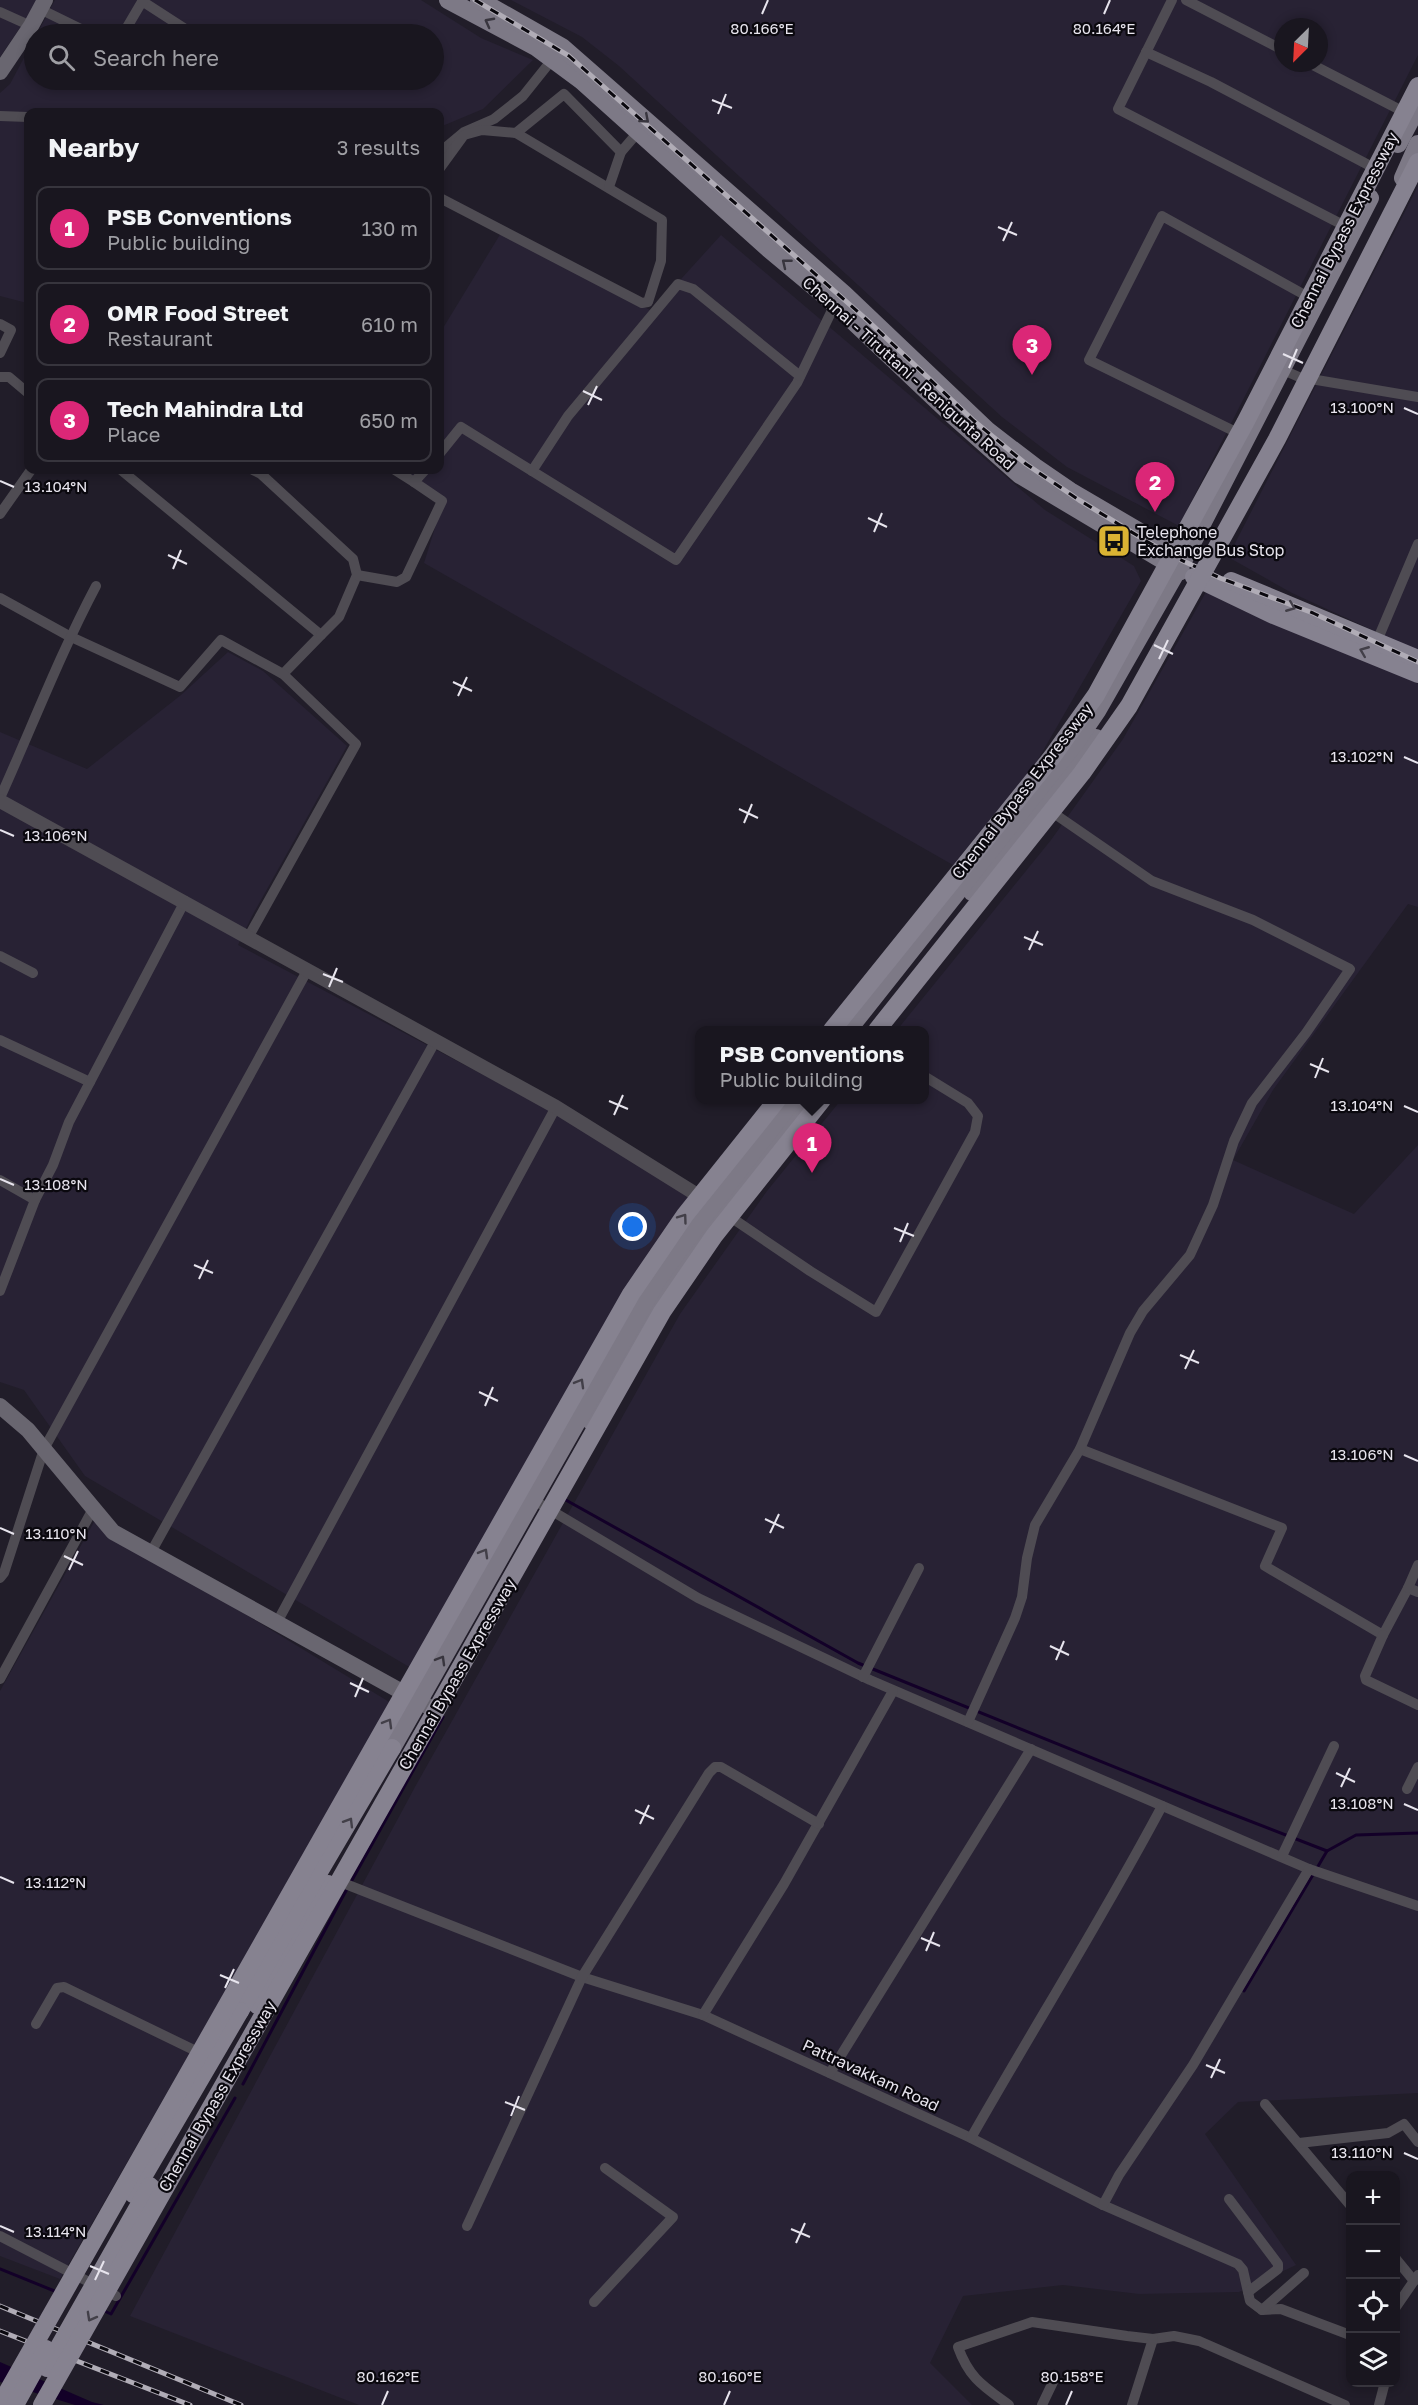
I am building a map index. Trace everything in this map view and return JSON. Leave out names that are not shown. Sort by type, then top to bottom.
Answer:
[{"type":"highway","name":"Chennai Bypass Expressway","points":[[835,1026],[1052,757],[1096,695],[1245,423],[1418,86]]},
{"type":"highway","name":"Chennai Bypass Expressway","points":[[880,1026],[1082,773],[1129,706],[1277,439],[1417,152]]},
{"type":"highway","name":"Chennai - Tiruttani - Renigunta Road","points":[[1189,567],[1418,659]]},
{"type":"highway","name":"Chennai - Tiruttani - Renigunta Road","points":[[1189,567],[1270,614],[1418,674]]},
{"type":"highway","points":[[0,2405],[631,1294],[685,1215],[774,1104]]},
{"type":"highway","name":"Chennai Bypass Expressway","points":[[42,2405],[662,1312],[714,1236],[819,1104]]},
{"type":"highway","points":[[15,2405],[98,2254],[313,1881],[398,1753]]},
{"type":"highway","points":[[26,2405],[107,2259],[398,1753]]},
{"type":"main road","name":"Chennai - Tiruttani - Renigunta Road","points":[[478,0],[557,53],[841,291],[948,411],[1020,474],[1189,567]]},
{"type":"main road","name":"Chennai - Tiruttani - Renigunta Road","points":[[455,2],[536,47],[557,53],[769,249],[903,359]]},
{"type":"main road","points":[[32,24],[43,4]]},
{"type":"main road","points":[[0,72],[24,36]]},
{"type":"main road","points":[[865,1026],[1044,806],[1126,695],[1189,567],[1248,438],[1291,374],[1317,302],[1383,172],[1416,114]]},
{"type":"main road","points":[[851,1026],[1076,742],[1097,711],[1189,567],[1291,374],[1417,152]]},
{"type":"main road","points":[[716,1208],[790,1104]]},
{"type":"main road","points":[[398,1753],[427,1700],[547,1508],[658,1279],[804,1104]]},
{"type":"main road","points":[[0,1406],[28,1430],[113,1532],[427,1700]]},
{"type":"main road","points":[[98,1515],[116,1522],[427,1700]]},
{"type":"main road","points":[[368,1751],[398,1753],[407,1773],[348,1885],[128,2263],[89,2242],[368,1751]]},
{"type":"street","points":[[1172,0],[1118,109],[1354,230]]},
{"type":"street","points":[[1186,0],[1274,45]]},
{"type":"street","points":[[129,24],[142,1],[178,24]]},
{"type":"street","points":[[43,4],[75,24]]},
{"type":"street","points":[[0,12],[27,24]]},
{"type":"street","points":[[1146,52],[1211,82],[1383,172]]},
{"type":"street","points":[[445,142],[494,119],[516,102],[557,53]]},
{"type":"street","points":[[1328,72],[1416,114]]},
{"type":"street","points":[[516,133],[564,94],[621,152]]},
{"type":"street","points":[[0,116],[24,117]]},
{"type":"street","points":[[444,162],[464,135],[482,130],[516,133],[662,220],[661,261],[645,304],[444,200]]},
{"type":"street","points":[[609,187],[621,152],[639,131]]},
{"type":"street","points":[[1248,438],[1089,360],[1162,216],[1317,302]]},
{"type":"street","points":[[532,471],[568,416],[621,355],[672,288],[678,284],[693,289],[800,376]]},
{"type":"street","points":[[444,448],[461,427],[676,560],[800,376],[835,304]]},
{"type":"street","points":[[0,324],[11,330],[0,353]]},
{"type":"street","points":[[1291,374],[1418,397]]},
{"type":"street","points":[[0,377],[9,377],[24,390]]},
{"type":"street","points":[[0,514],[28,474]]},
{"type":"street","points":[[126,474],[321,635]]},
{"type":"street","points":[[263,474],[353,559],[357,574],[339,617],[283,674]]},
{"type":"street","points":[[357,574],[398,582],[406,577],[442,501],[401,474]]},
{"type":"street","points":[[414,482],[421,474]]},
{"type":"street","points":[[1377,641],[1418,544]]},
{"type":"street","points":[[96,586],[69,636],[49,690],[0,799],[556,1107],[876,1312],[975,1132],[978,1116],[968,1103],[929,1079]]},
{"type":"street","points":[[0,597],[69,636],[180,687],[221,640],[283,674],[356,744],[249,936]]},
{"type":"street","points":[[972,1714],[1015,1618],[1022,1597],[1027,1558],[1035,1525],[1080,1449],[1130,1333],[1143,1311],[1190,1255],[1213,1205],[1234,1141],[1247,1112],[1350,969],[1253,920],[1152,880],[1044,806]]},
{"type":"street","points":[[0,1291],[35,1200],[53,1165],[69,1122],[185,901]]},
{"type":"street","points":[[0,956],[33,973]]},
{"type":"street","points":[[0,1578],[4,1573],[44,1449],[308,969]]},
{"type":"street","points":[[0,1040],[90,1082]]},
{"type":"street","points":[[155,1545],[436,1040]]},
{"type":"street","points":[[281,1615],[556,1107]]},
{"type":"street","points":[[0,1180],[35,1200]]},
{"type":"street","points":[[1080,1449],[1282,1528],[1264,1566],[1383,1635]]},
{"type":"street","points":[[547,1508],[698,1598],[893,1691],[972,1714],[1031,1749],[1162,1806],[1309,1869],[1418,1906]]},
{"type":"street","points":[[0,1679],[98,1515]]},
{"type":"street","points":[[1418,1565],[1413,1590],[1383,1635],[1365,1676],[1366,1680],[1418,1705]]},
{"type":"street","points":[[863,1677],[919,1568]]},
{"type":"street","points":[[704,2015],[819,1824],[893,1691]]},
{"type":"street","points":[[1282,1856],[1334,1746]]},
{"type":"street","points":[[830,2073],[1031,1749]]},
{"type":"street","points":[[467,2226],[582,1977],[709,1773],[715,1767],[721,1767],[819,1824]]},
{"type":"street","points":[[1407,1789],[1418,1767]]},
{"type":"street","points":[[971,2138],[1029,2034],[1128,1871],[1162,1806]]},
{"type":"street","points":[[1103,2205],[1119,2175],[1193,2065],[1309,1869]]},
{"type":"street","name":"Pattravakkam Road","points":[[348,1885],[582,1977],[704,2015],[971,2138],[1103,2205],[1238,2264],[1243,2270],[1250,2301],[1262,2310]]},
{"type":"street","points":[[36,2024],[57,1988],[64,1987],[196,2051]]},
{"type":"street","points":[[1264,2104],[1346,2200]]},
{"type":"street","points":[[1299,2143],[1388,2133],[1404,2124],[1418,2142]]},
{"type":"street","points":[[594,2302],[673,2217],[605,2168]]},
{"type":"street","points":[[1229,2199],[1278,2264],[1278,2269],[1248,2292]]},
{"type":"street","points":[[0,2236],[116,2296]]},
{"type":"street","points":[[1400,2264],[1416,2278],[1400,2300]]},
{"type":"street","points":[[1262,2310],[1304,2272]]},
{"type":"street","points":[[1262,2310],[1281,2309],[1346,2333]]},
{"type":"street","points":[[1009,2405],[975,2380],[964,2364],[958,2347],[1032,2322],[1153,2339],[1173,2336],[1199,2341],[1345,2405]]},
{"type":"street","points":[[1132,2405],[1153,2339]]},
{"type":"street","points":[[1042,2405],[1053,2382]]},
{"type":"street","points":[[1379,2405],[1384,2387]]},
{"type":"street","points":[[0,2390],[26,2405]]},
{"type":"shaded area","points":[[0,0],[39,0],[0,57]]},
{"type":"shaded area","points":[[55,0],[421,0],[481,38],[533,60],[483,109],[444,125],[444,108],[24,108],[23,302],[0,296],[0,93],[10,84],[24,58],[24,90],[444,90],[444,24],[42,24]]},
{"type":"shaded area","points":[[511,0],[1418,0],[1418,55],[1179,526],[1067,467],[1002,417],[619,66],[582,37]]},
{"type":"shaded area","points":[[1418,186],[1418,651],[1292,593],[1228,557]]},
{"type":"shaded area","points":[[501,233],[652,311],[721,235],[1045,510],[1134,566],[1141,581],[1036,763],[953,865],[424,563],[444,499],[410,474],[444,474],[444,326]]},
{"type":"shaded area","points":[[1206,592],[1378,663],[1418,684],[1418,907],[1408,904],[1273,1090],[1233,1160],[1354,1214],[1418,1145],[1418,2093],[1238,2102],[1205,2134],[1296,2265],[1239,2292],[1139,2294],[1063,2285],[963,2296],[930,2363],[972,2405],[359,2405],[130,2316],[415,1787],[680,1314],[767,1191],[838,1104],[929,1104],[929,1026],[900,1026],[1051,840],[1123,739]]},
{"type":"shaded area","points":[[228,652],[263,671],[347,746],[238,945],[563,1117],[689,1196],[411,1668],[85,1476],[24,1390],[0,1382],[0,732],[87,769],[181,695]]},
{"type":"shaded area","points":[[94,1522],[391,1703],[60,2279],[0,2256],[0,1691]]},
{"type":"shaded area","points":[[0,2362],[92,2402],[104,2405],[75,2405],[0,2382]]},
{"type":"waterway","points":[[564,1499],[858,1663],[1327,1851]]},
{"type":"waterway","points":[[243,2084],[342,1898],[443,1717]]},
{"type":"waterway","points":[[1317,1868],[1327,1851],[1356,1835],[1418,1833]]},
{"type":"waterway","points":[[1244,1991],[1314,1873]]},
{"type":"waterway","points":[[102,2310],[111,2314],[235,2098]]},
{"type":"waterway","points":[[0,2269],[57,2292]]},
{"type":"railway","points":[[475,0],[569,56],[866,319],[974,421],[1026,464],[1079,500],[1166,553],[1220,578],[1313,613],[1418,662]]},
{"type":"railway","points":[[0,2306],[241,2405]]},
{"type":"railway","points":[[0,2331],[190,2405]]},
{"type":"place","name":"Tech Mahindra Ltd","points":[[1032,375]]},
{"type":"place","name":"OMR Food Street","points":[[1155,512]]},
{"type":"place","name":"Telephone Exchange Bus Stop","points":[[1114,541]]},
{"type":"place","name":"PSB Conventions","points":[[812,1173]]}]
